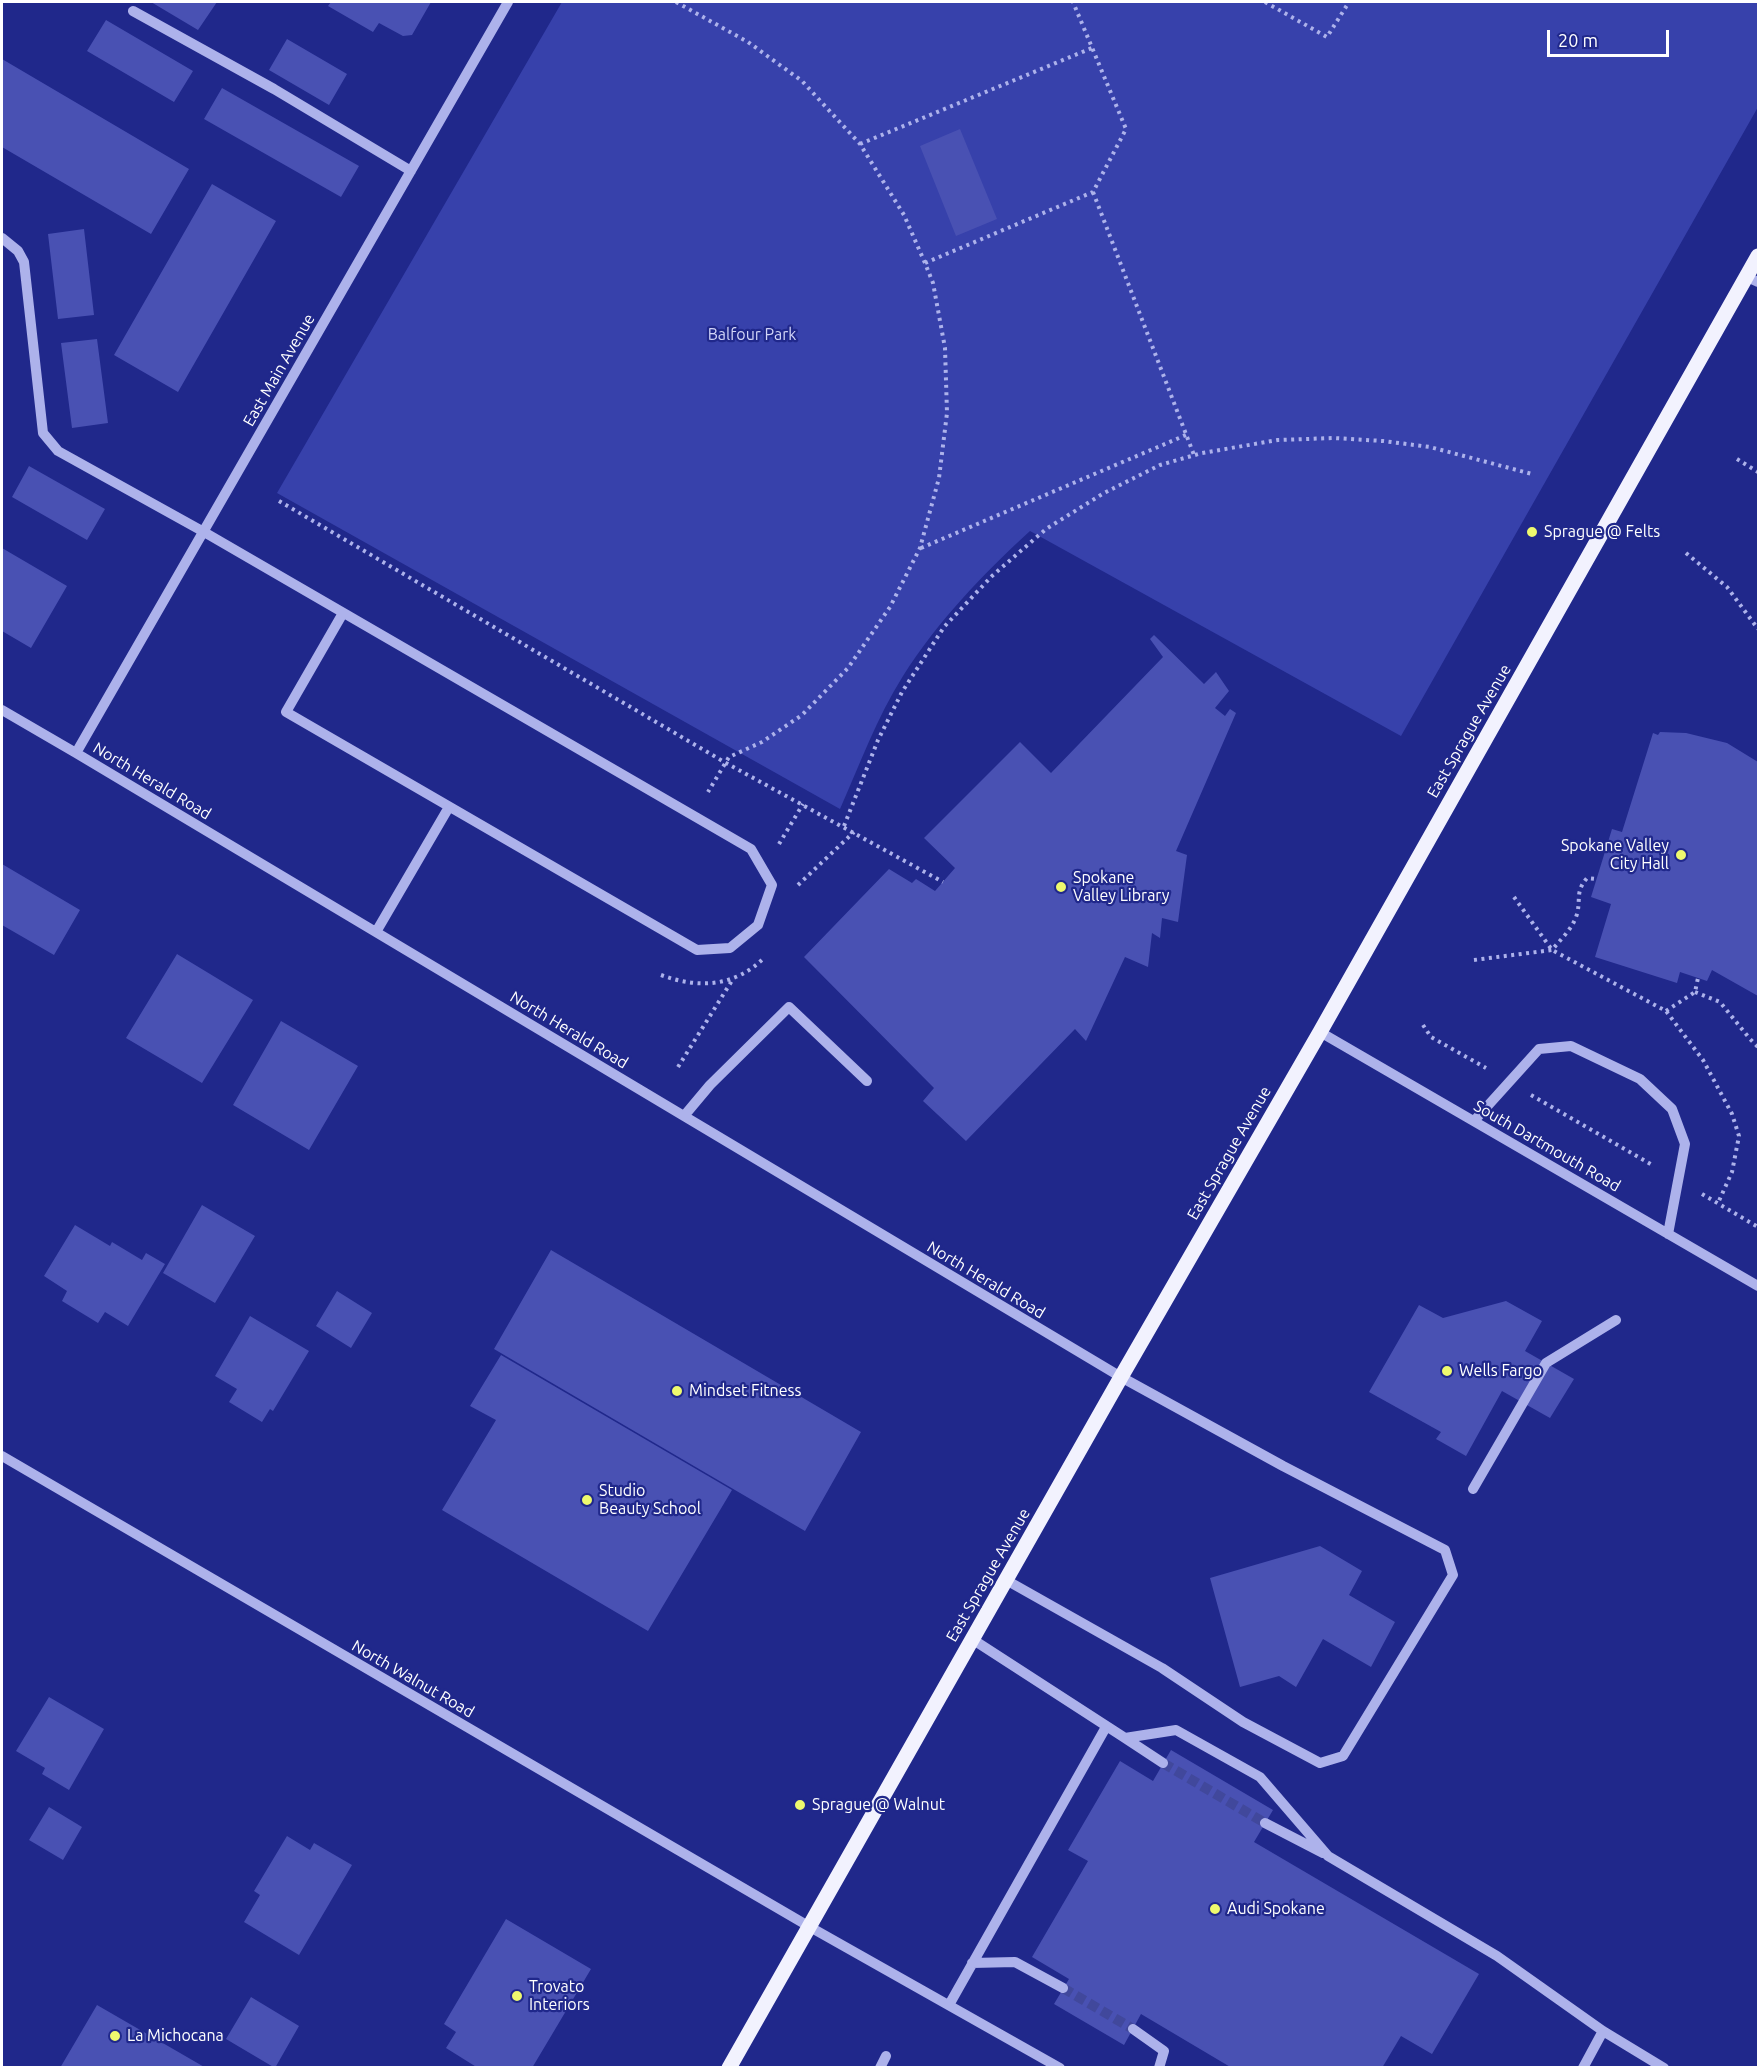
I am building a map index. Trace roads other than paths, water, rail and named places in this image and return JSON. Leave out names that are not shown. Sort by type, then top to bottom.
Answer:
[{"type":"main road","name":"East Sprague Avenue","points":[[729,2067],[1121,1377],[1753,279],[1758,256]]},
{"type":"street","name":"East Main Avenue","points":[[76,753],[508,2]]},
{"type":"street","points":[[133,11],[274,89],[411,171]]},
{"type":"street","points":[[2,238],[18,252],[24,262],[43,433],[58,451],[204,532],[344,613],[693,816],[751,849],[772,885],[758,925],[730,948],[697,950],[286,712],[344,613]]},
{"type":"street","name":"North Herald Road","points":[[2,710],[1121,1377],[1283,1466],[1445,1550],[1453,1575],[1343,1756],[1320,1763],[1243,1722],[1162,1668],[1006,1580]]},
{"type":"street","points":[[376,932],[449,807]]},
{"type":"street","points":[[684,1116],[710,1085],[789,1007],[867,1081]]},
{"type":"street","name":"South Dartmouth Road","points":[[1320,1032],[1758,1286]]},
{"type":"street","points":[[1474,1121],[1539,1049],[1571,1046],[1640,1078],[1672,1109],[1685,1144],[1668,1234]]},
{"type":"street","points":[[1473,1489],[1546,1363],[1616,1320]]},
{"type":"street","name":"North Walnut Road","points":[[2,1456],[810,1927],[1060,2067]]},
{"type":"street","points":[[972,1640],[1163,1763]]},
{"type":"street","points":[[949,2005],[1106,1727]]},
{"type":"street","points":[[1125,1738],[1176,1730],[1260,1777],[1328,1856]]},
{"type":"street","points":[[1265,1823],[1362,1874],[1497,1956],[1602,2031],[1664,2067]]},
{"type":"street","points":[[972,1963],[1015,1962],[1063,1988]]},
{"type":"street","points":[[1133,2029],[1164,2051],[1159,2067]]},
{"type":"street","points":[[1583,2067],[1602,2031]]},
{"type":"street","points":[[880,2067],[886,2056]]},
{"type":"tunnel","points":[[1163,1763],[1265,1823]]},
{"type":"tunnel","points":[[1063,1988],[1133,2029]]},
{"type":"place","name":"Sprague @ Felts","points":[[1532,532]]},
{"type":"place","name":"Spokane Valley City Hall","points":[[1681,855]]},
{"type":"place","name":"Spokane Valley Library","points":[[1061,887]]},
{"type":"place","name":"Wells Fargo","points":[[1447,1371]]},
{"type":"place","name":"Mindset Fitness","points":[[677,1391]]},
{"type":"place","name":"Studio Beauty School","points":[[587,1500]]},
{"type":"place","name":"Sprague @ Walnut","points":[[800,1805]]},
{"type":"place","name":"Audi Spokane","points":[[1215,1909]]},
{"type":"place","name":"Trovato Interiors","points":[[517,1996]]},
{"type":"place","name":"La Michocana","points":[[115,2036]]},
{"type":"park label","name":"Balfour Park","points":[[752,335]]}]
